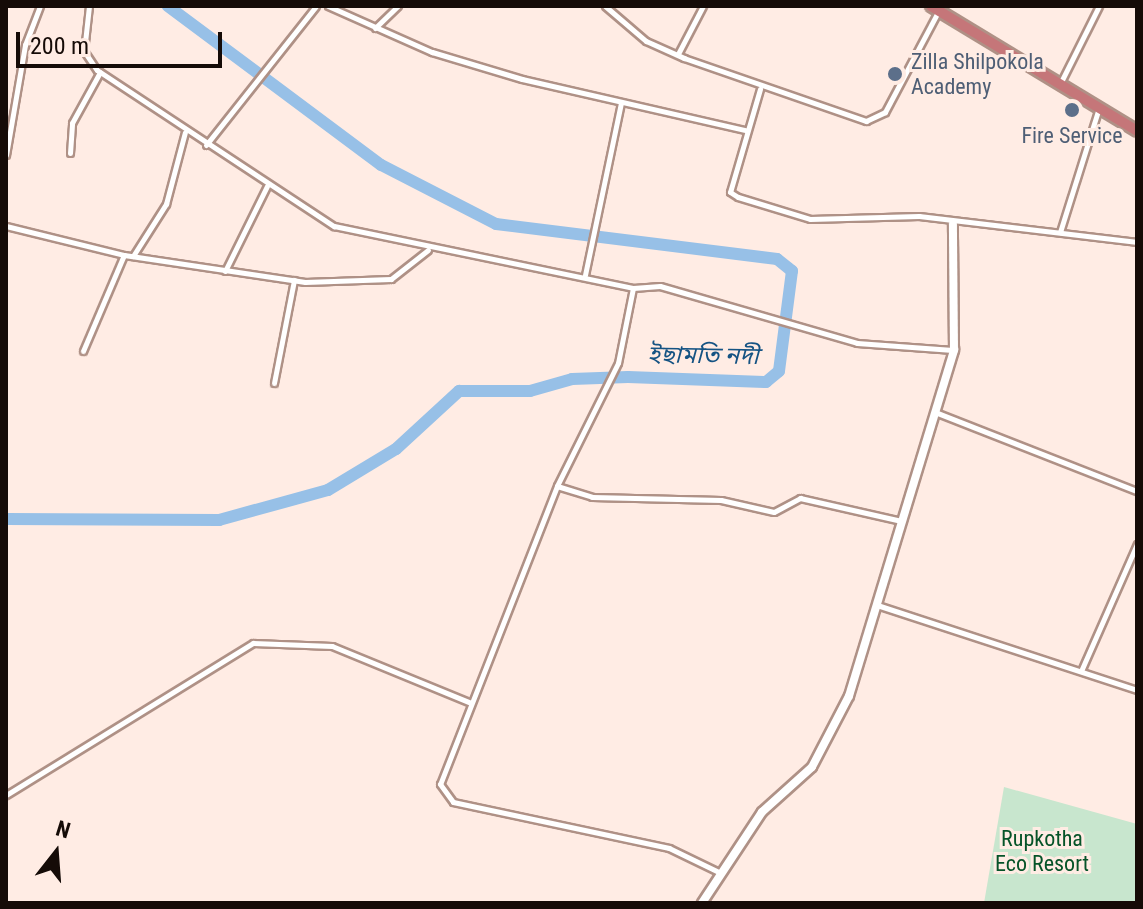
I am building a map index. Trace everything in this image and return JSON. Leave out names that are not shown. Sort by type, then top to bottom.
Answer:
[{"type":"highway","points":[[935,8],[1098,111],[1137,131]]},
{"type":"street","points":[[6,155],[25,45],[40,6]]},
{"type":"street","points":[[89,6],[84,51],[100,72],[267,186],[334,226],[428,250],[585,275],[633,288],[660,286],[769,312],[857,343],[954,350]]},
{"type":"street","points":[[206,145],[316,6]]},
{"type":"street","points":[[328,6],[375,28],[522,79],[745,130]]},
{"type":"street","points":[[375,28],[398,6]]},
{"type":"street","points":[[605,6],[646,41],[760,89],[856,119],[875,118],[914,67],[935,8]]},
{"type":"street","points":[[678,54],[703,6]]},
{"type":"street","points":[[1060,85],[1099,6]]},
{"type":"street","points":[[70,153],[72,123],[100,72]]},
{"type":"street","points":[[760,89],[745,130],[730,192],[738,197],[810,219],[919,216],[953,224],[1060,232],[1137,242]]},
{"type":"street","points":[[585,275],[621,103]]},
{"type":"street","points":[[1060,232],[1098,111]]},
{"type":"street","points":[[133,256],[170,193],[185,132]]},
{"type":"street","points":[[225,271],[267,186]]},
{"type":"street","points":[[702,903],[762,812],[812,767],[849,696],[954,350],[953,224]]},
{"type":"street","points":[[6,226],[124,255],[294,280],[391,279],[428,250]]},
{"type":"street","points":[[83,351],[124,255]]},
{"type":"street","points":[[274,383],[294,280]]},
{"type":"street","points":[[633,288],[618,363],[557,486],[440,777],[449,800],[669,848],[721,873]]},
{"type":"street","points":[[935,412],[1137,491]]},
{"type":"street","points":[[557,486],[592,497],[721,500],[774,512],[800,498],[901,521]]},
{"type":"street","points":[[1081,671],[1137,544]]},
{"type":"street","points":[[877,605],[1137,690]]},
{"type":"street","points":[[6,795],[253,643],[332,646],[471,703]]},
{"type":"green space","name":"Rupkotha Eco Resort","points":[[1004,787],[1137,824],[1137,903],[984,903]]},
{"type":"waterway","name":"ইছামতি নদী","points":[[6,519],[219,520],[328,490],[396,449],[459,391],[530,391],[572,379],[628,377],[766,382],[779,371],[792,271],[777,259],[496,224],[381,165],[168,6]]},
{"type":"place","name":"Zilla Shilpokola Academy","points":[[895,74]]},
{"type":"place","name":"Fire Service","points":[[1072,110]]}]
